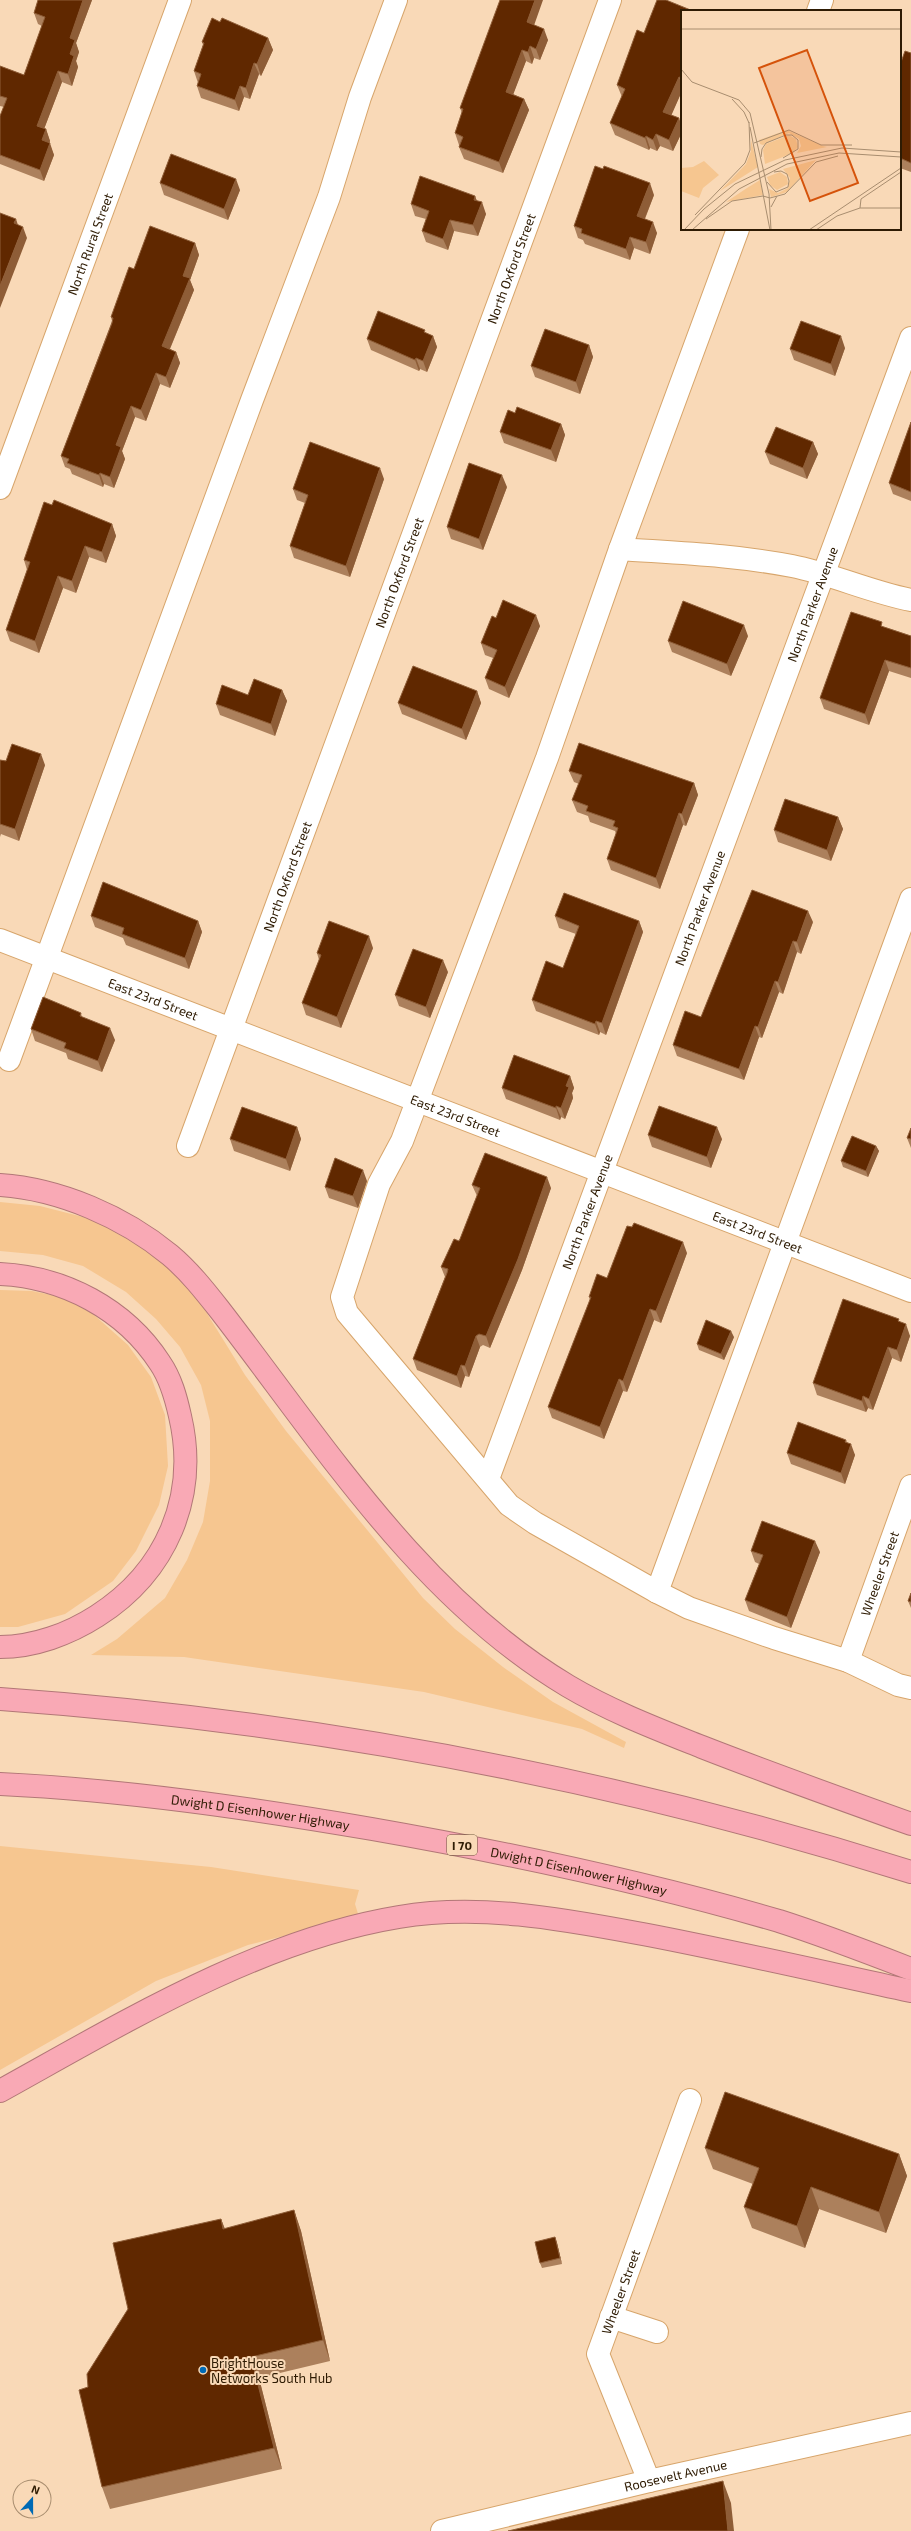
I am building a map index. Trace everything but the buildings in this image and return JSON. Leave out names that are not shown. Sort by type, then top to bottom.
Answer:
[{"type":"highway","points":[[0,1185],[32,1190],[66,1199],[104,1215],[136,1231],[170,1255],[197,1281],[381,1521],[472,1614],[536,1664],[600,1702],[678,1738],[911,1824]]},
{"type":"highway","points":[[0,1274],[22,1275],[53,1283],[82,1294],[125,1322],[142,1340],[160,1363],[172,1385],[185,1437],[186,1465],[184,1493],[176,1522],[147,1571],[132,1589],[111,1607],[64,1634],[0,1648]]},
{"type":"highway","points":[[0,1699],[172,1714],[258,1725],[502,1767],[640,1797],[809,1841],[911,1872]]},
{"type":"highway","name":"Dwight D Eisenhower Highway","points":[[0,1784],[56,1787],[189,1802],[321,1820],[454,1843],[650,1887],[780,1922],[911,1969]]},
{"type":"highway","points":[[0,2091],[136,2016],[256,1960],[322,1935],[401,1916],[448,1913],[552,1918],[710,1947],[911,1991]]},
{"type":"street","name":"North Rural Street","points":[[0,488],[180,0]]},
{"type":"street","points":[[10,1060],[46,958],[252,400],[329,197],[360,97],[396,0]]},
{"type":"street","name":"North Oxford Street","points":[[188,1146],[610,0]]},
{"type":"street","points":[[818,10],[822,0]]},
{"type":"street","points":[[738,230],[620,549],[547,758],[402,1141],[379,1184],[342,1297],[347,1313],[509,1505],[535,1523],[657,1592],[689,1608],[774,1638],[848,1661],[898,1685],[911,1688]]},
{"type":"street","name":"North Parker Avenue","points":[[488,1479],[911,338]]},
{"type":"street","points":[[620,549],[732,556],[824,574],[888,596],[911,600]]},
{"type":"street","points":[[657,1592],[911,899]]},
{"type":"street","name":"East 23rd Street","points":[[0,940],[911,1291]]},
{"type":"street","name":"Wheeler Street","points":[[848,1661],[911,1486]]},
{"type":"street","name":"Wheeler Street","points":[[649,2481],[598,2354],[690,2100]]},
{"type":"street","points":[[611,2317],[656,2332]]},
{"type":"street","name":"Roosevelt Avenue","points":[[442,2531],[649,2481],[911,2423]]},
{"type":"shaded area","points":[[0,1202],[40,1206],[87,1218],[127,1237],[167,1266],[195,1294],[245,1375],[286,1431],[423,1598],[455,1629],[503,1667],[553,1702],[626,1742],[624,1748],[582,1729],[424,1692],[184,1657],[91,1655],[117,1639],[165,1598],[187,1560],[203,1522],[210,1481],[210,1421],[201,1385],[180,1347],[156,1319],[126,1292],[83,1266],[43,1255],[0,1251]]},
{"type":"shaded area","points":[[0,1290],[32,1291],[62,1297],[93,1314],[128,1345],[151,1377],[165,1415],[168,1466],[159,1505],[136,1551],[113,1581],[65,1614],[18,1627],[0,1627]]},
{"type":"shaded area","points":[[0,1846],[211,1867],[359,1890],[355,1904],[359,1917],[248,1945],[156,1981],[0,2070]]},
{"type":"place","name":"BrightHouse Networks South Hub","points":[[203,2370]]}]
